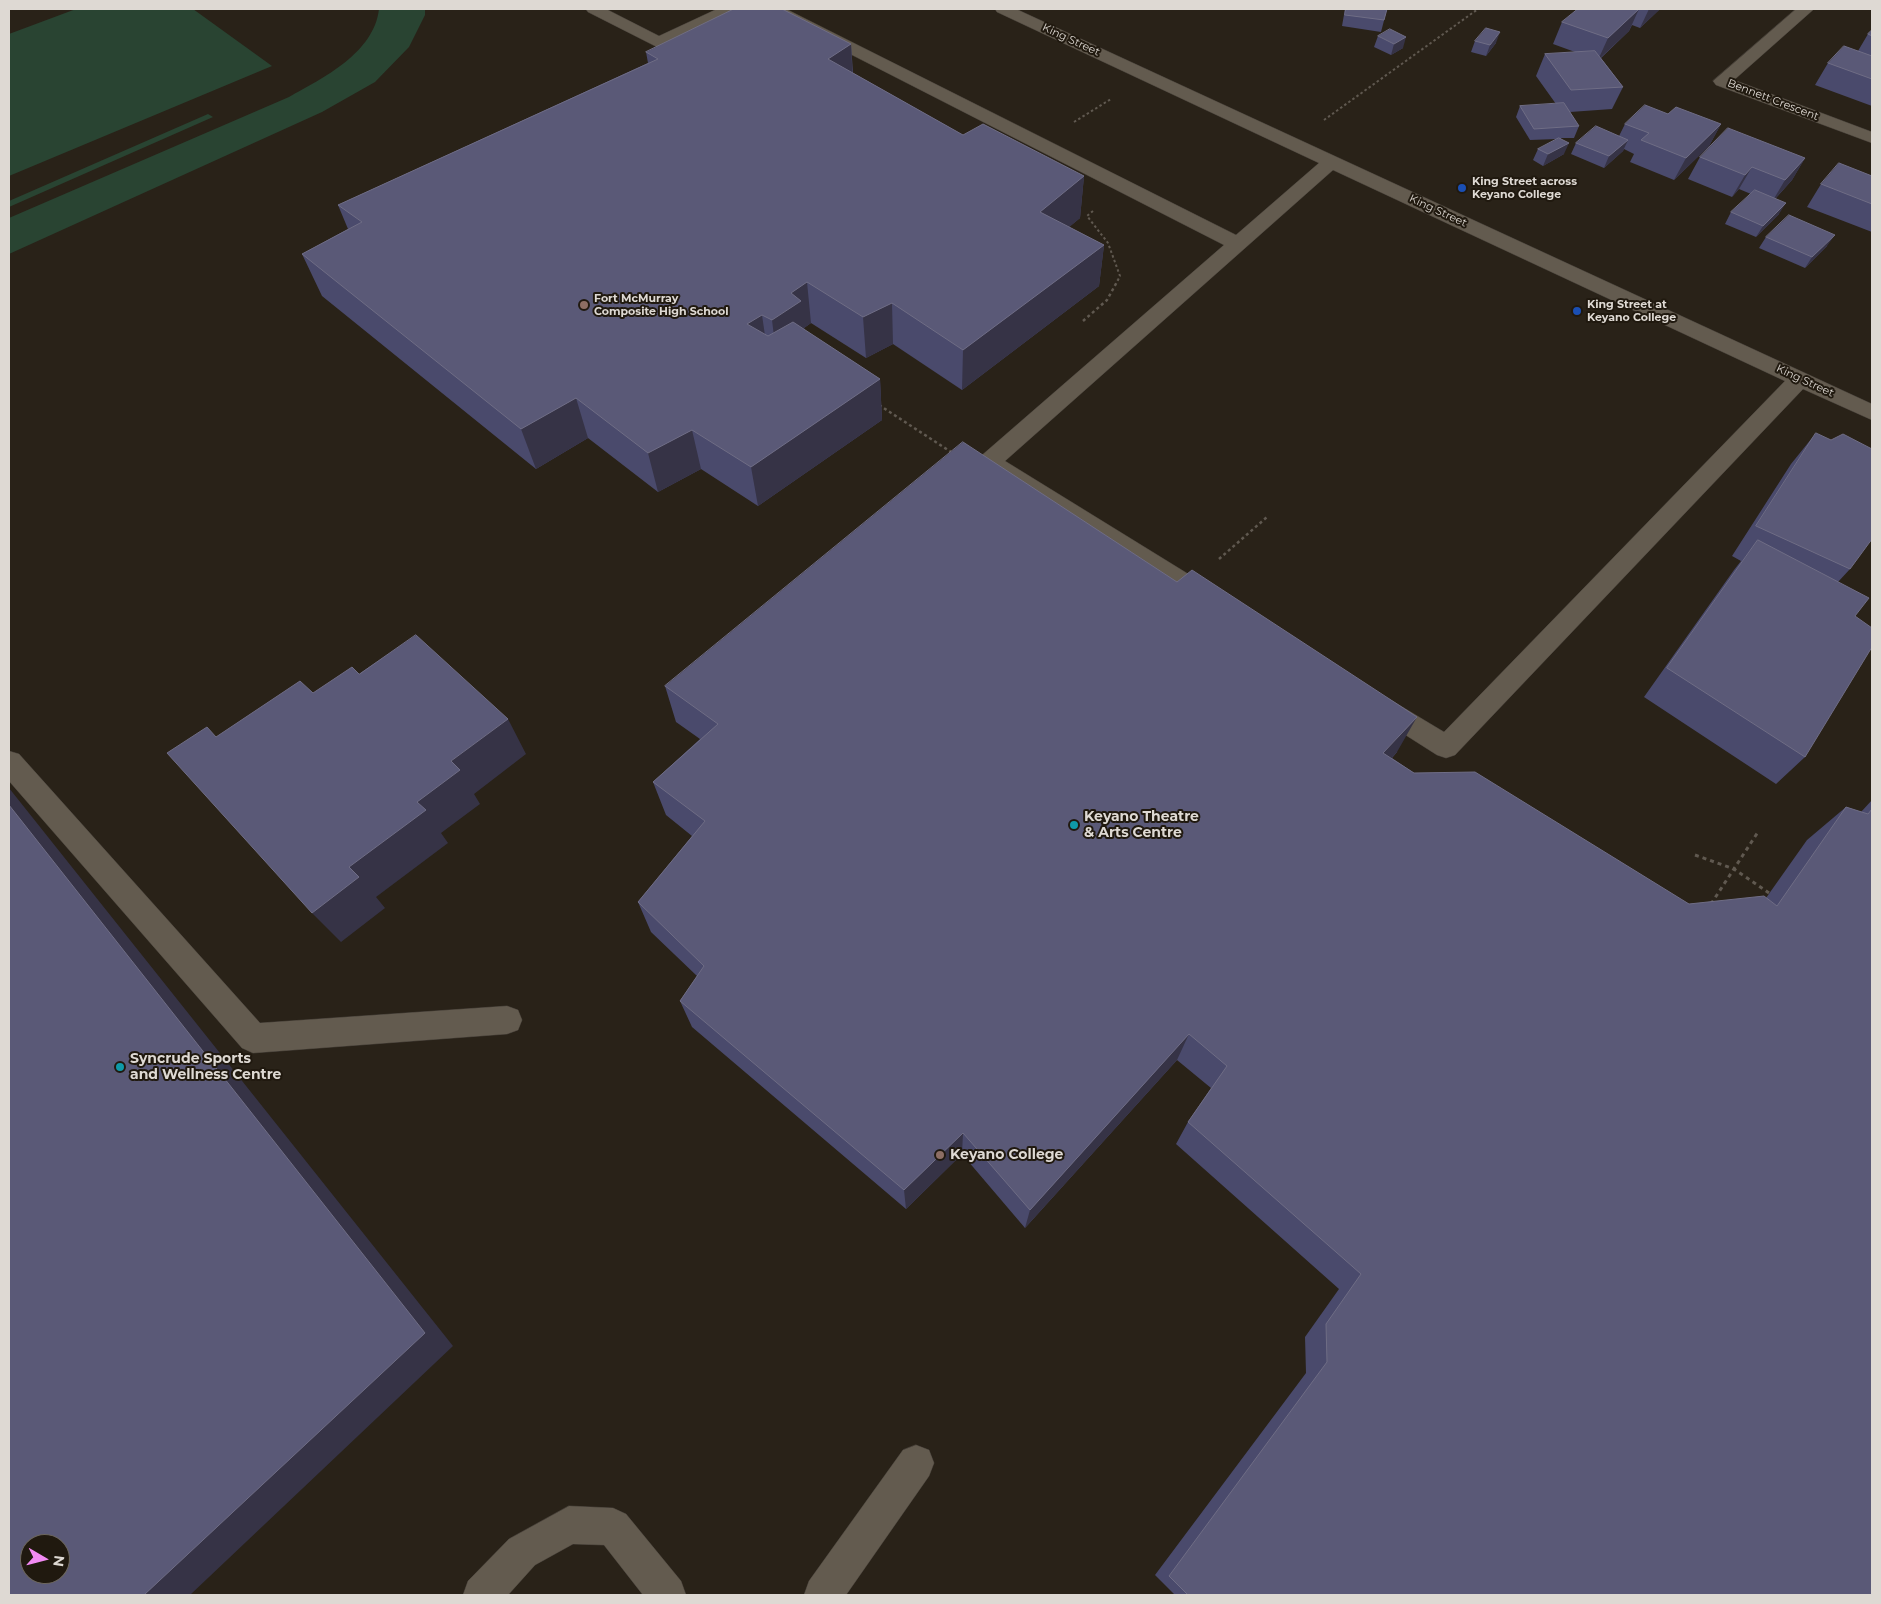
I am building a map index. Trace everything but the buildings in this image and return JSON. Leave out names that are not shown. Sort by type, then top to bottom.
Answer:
[{"type":"street","points":[[594,9],[658,43],[729,9]]},
{"type":"street","points":[[774,9],[1238,244]]},
{"type":"street","name":"King Street","points":[[1003,9],[1872,413]]},
{"type":"street","name":"Bennett Crescent","points":[[1806,9],[1722,81],[1872,138]]},
{"type":"street","points":[[1230,612],[990,462],[1332,161]]},
{"type":"street","points":[[1363,695],[1446,747],[1800,379]]},
{"type":"street","points":[[9,762],[254,1038],[507,1020]]},
{"type":"street","points":[[823,1595],[916,1463]]},
{"type":"street","points":[[482,1595],[522,1552],[569,1525],[613,1527],[667,1595]]},
{"type":"path","points":[[1293,143],[1478,9]]},
{"type":"path","points":[[1040,143],[1147,76]]},
{"type":"path","points":[[1082,321],[1107,300],[1120,276],[1108,243],[1087,216],[1100,207]]},
{"type":"path","points":[[876,404],[977,469],[990,462]]},
{"type":"path","points":[[1707,910],[1758,832]]},
{"type":"path","points":[[1695,855],[1734,869],[1769,893]]},
{"type":"green space","points":[[76,9],[193,9],[272,66],[9,176],[9,34]]},
{"type":"green space","points":[[379,9],[425,9],[425,15],[409,47],[375,82],[322,112],[9,254],[9,218],[302,90],[331,72],[357,51],[368,39],[375,25]]},
{"type":"green space","points":[[208,114],[213,117],[9,207],[9,201]]},
{"type":"place","name":"King Street across Keyano College","points":[[1462,188]]},
{"type":"place","name":"Fort McMurray Composite High School","points":[[584,305]]},
{"type":"place","name":"King Street at Keyano College","points":[[1577,311]]},
{"type":"place","name":"Keyano Theatre & Arts Centre","points":[[1074,825]]},
{"type":"place","name":"Syncrude Sports and Wellness Centre","points":[[120,1067]]},
{"type":"place","name":"Keyano College","points":[[940,1155]]}]
